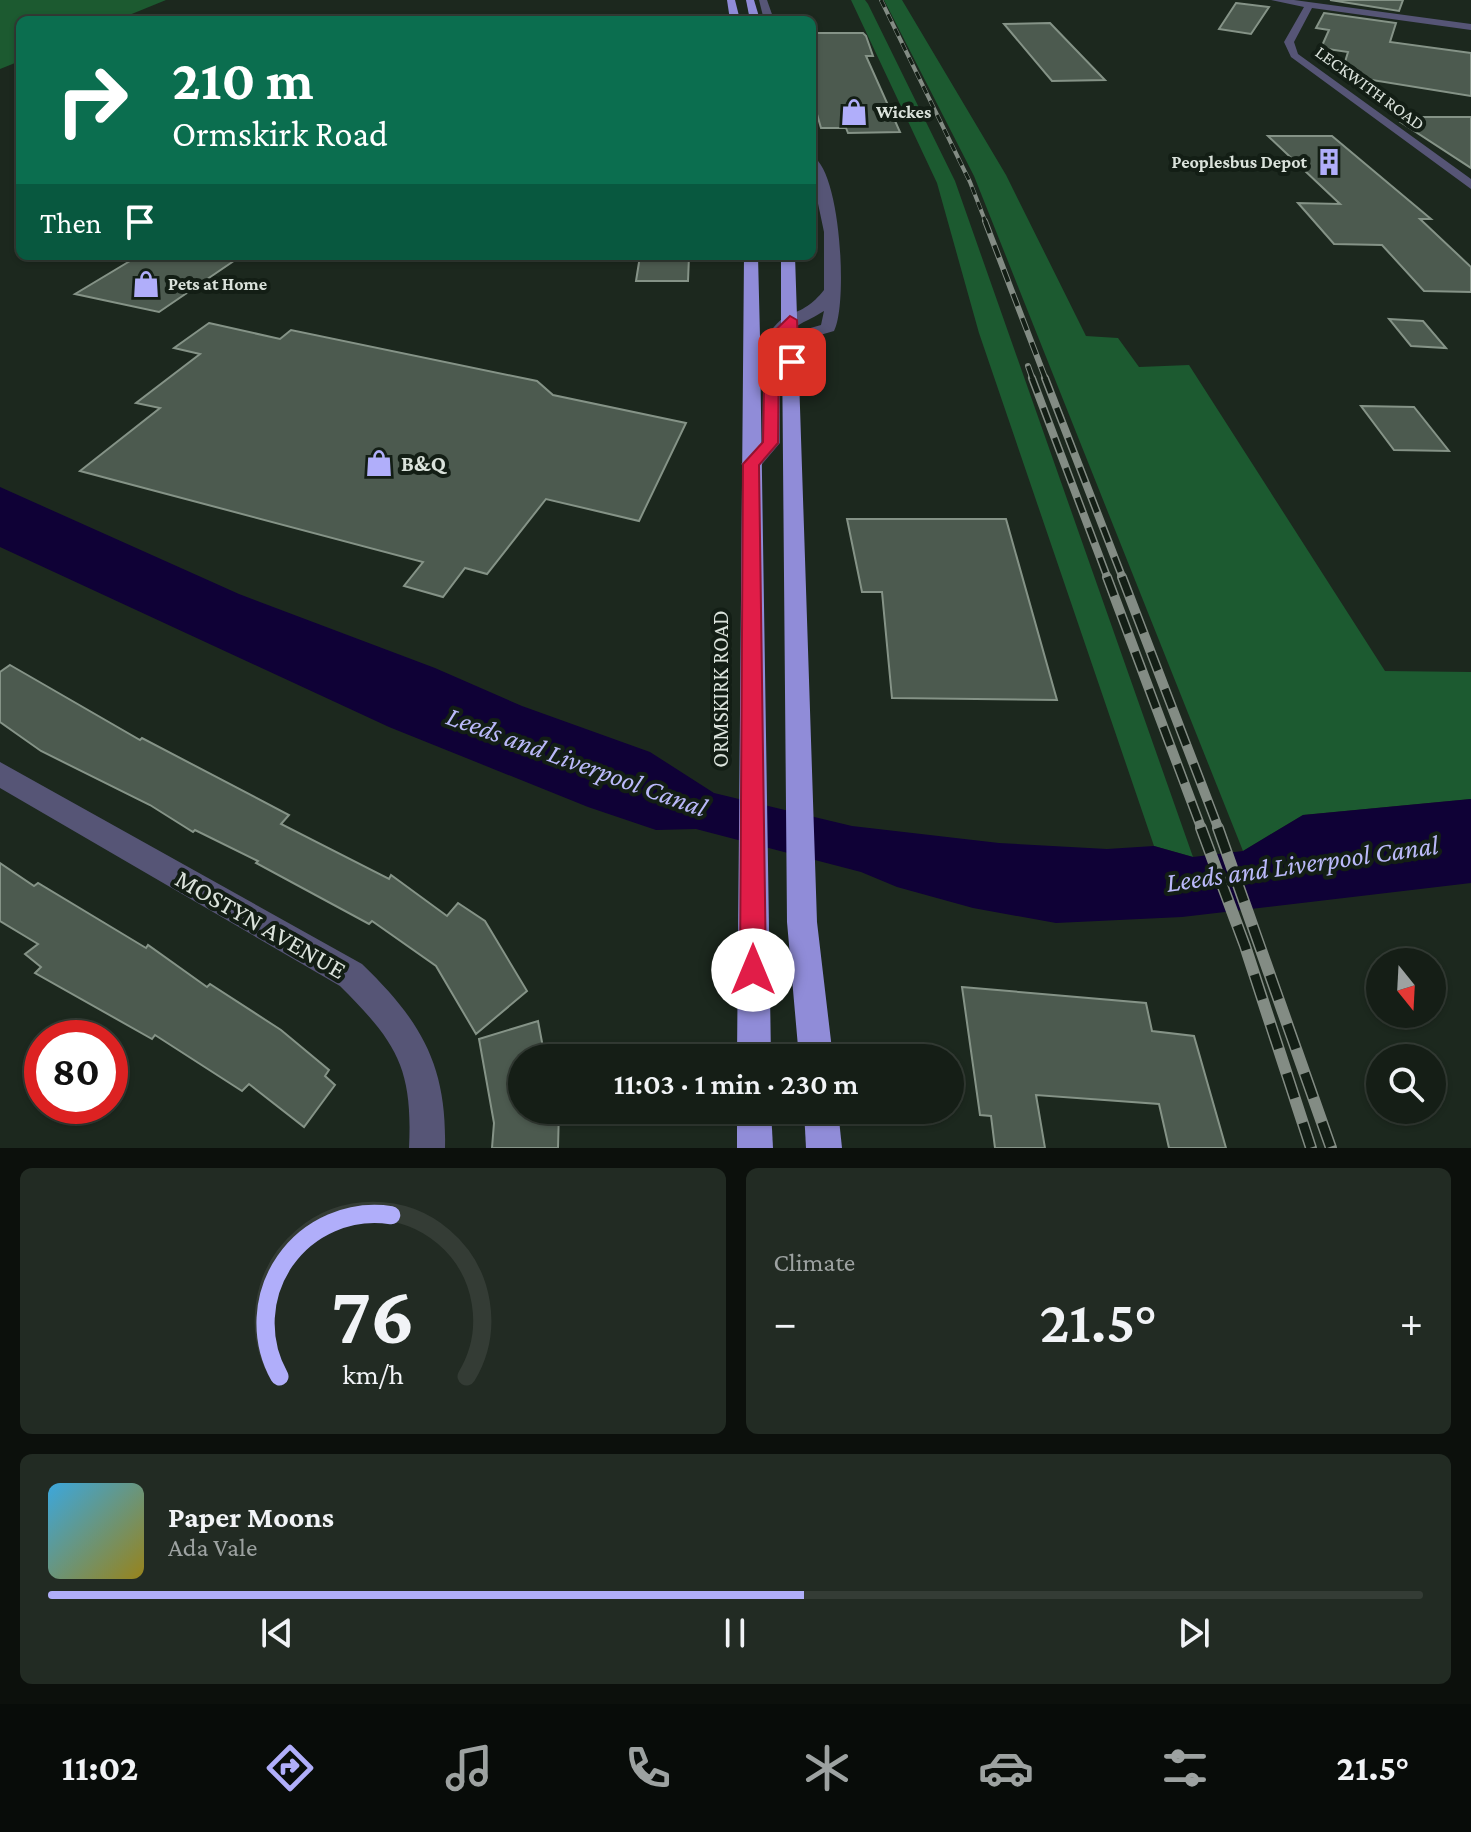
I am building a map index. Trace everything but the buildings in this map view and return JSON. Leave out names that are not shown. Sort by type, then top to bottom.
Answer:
[{"type":"highway","name":"ORMSKIRK ROAD","points":[[752,260],[772,333],[798,758],[802,922],[815,1044]]},
{"type":"highway","name":"ORMSKIRK ROAD","points":[[754,1044],[751,464],[787,260]]},
{"type":"highway","points":[[754,1124],[755,1148]]},
{"type":"highway","points":[[822,1124],[824,1148]]},
{"type":"street","points":[[1275,0],[1471,27]]},
{"type":"street","name":"LECKWITH ROAD","points":[[1309,5],[1289,42],[1294,55],[1471,185]]},
{"type":"street","points":[[772,333],[828,328],[835,306],[832,291],[833,223],[816,175]]},
{"type":"street","name":"MOSTYN AVENUE","points":[[0,774],[351,975],[388,1009],[412,1046],[426,1082],[427,1148]]},
{"type":"green space","points":[[0,0],[166,0],[127,16],[16,16],[16,63],[0,69]]},
{"type":"green space","points":[[851,0],[865,0],[868,4],[955,181],[1193,857],[1154,846],[979,333],[937,183]]},
{"type":"green space","points":[[884,0],[902,0],[1006,175],[1086,336],[1118,338],[1139,367],[1189,365],[1385,671],[1471,672],[1471,799],[1303,815],[1243,851],[974,176]]},
{"type":"water","name":"Leeds and Liverpool Canal","points":[[0,487],[239,594],[435,668],[522,706],[650,752],[714,793],[852,826],[999,843],[1107,849],[1154,846],[1193,857],[1243,851],[1303,815],[1471,799],[1471,883],[1182,917],[1056,923],[973,908],[897,887],[861,872],[696,829],[656,830],[588,807],[389,727],[0,547]]},
{"type":"railway","points":[[881,0],[970,182],[986,223]]},
{"type":"railway","points":[[985,221],[1046,380]]},
{"type":"railway","points":[[1028,366],[1033,380]]},
{"type":"railway","points":[[1032,378],[1108,579]]},
{"type":"railway","points":[[1045,378],[1123,579]]},
{"type":"railway","points":[[1107,577],[1202,830]]},
{"type":"railway","points":[[1122,577],[1219,830]]},
{"type":"railway","points":[[1201,828],[1245,946],[1311,1148]]},
{"type":"railway","points":[[1218,828],[1331,1148]]},
{"type":"place","name":"Wickes","points":[[854,112]]},
{"type":"place","name":"Peoplesbus Depot","points":[[1329,162]]},
{"type":"place","name":"Pets at Home","points":[[146,284]]},
{"type":"place","name":"B&Q","points":[[379,463]]},
{"type":"route","points":[[753,970],[751,464],[771,443],[772,340],[790,320],[792,362]]}]
